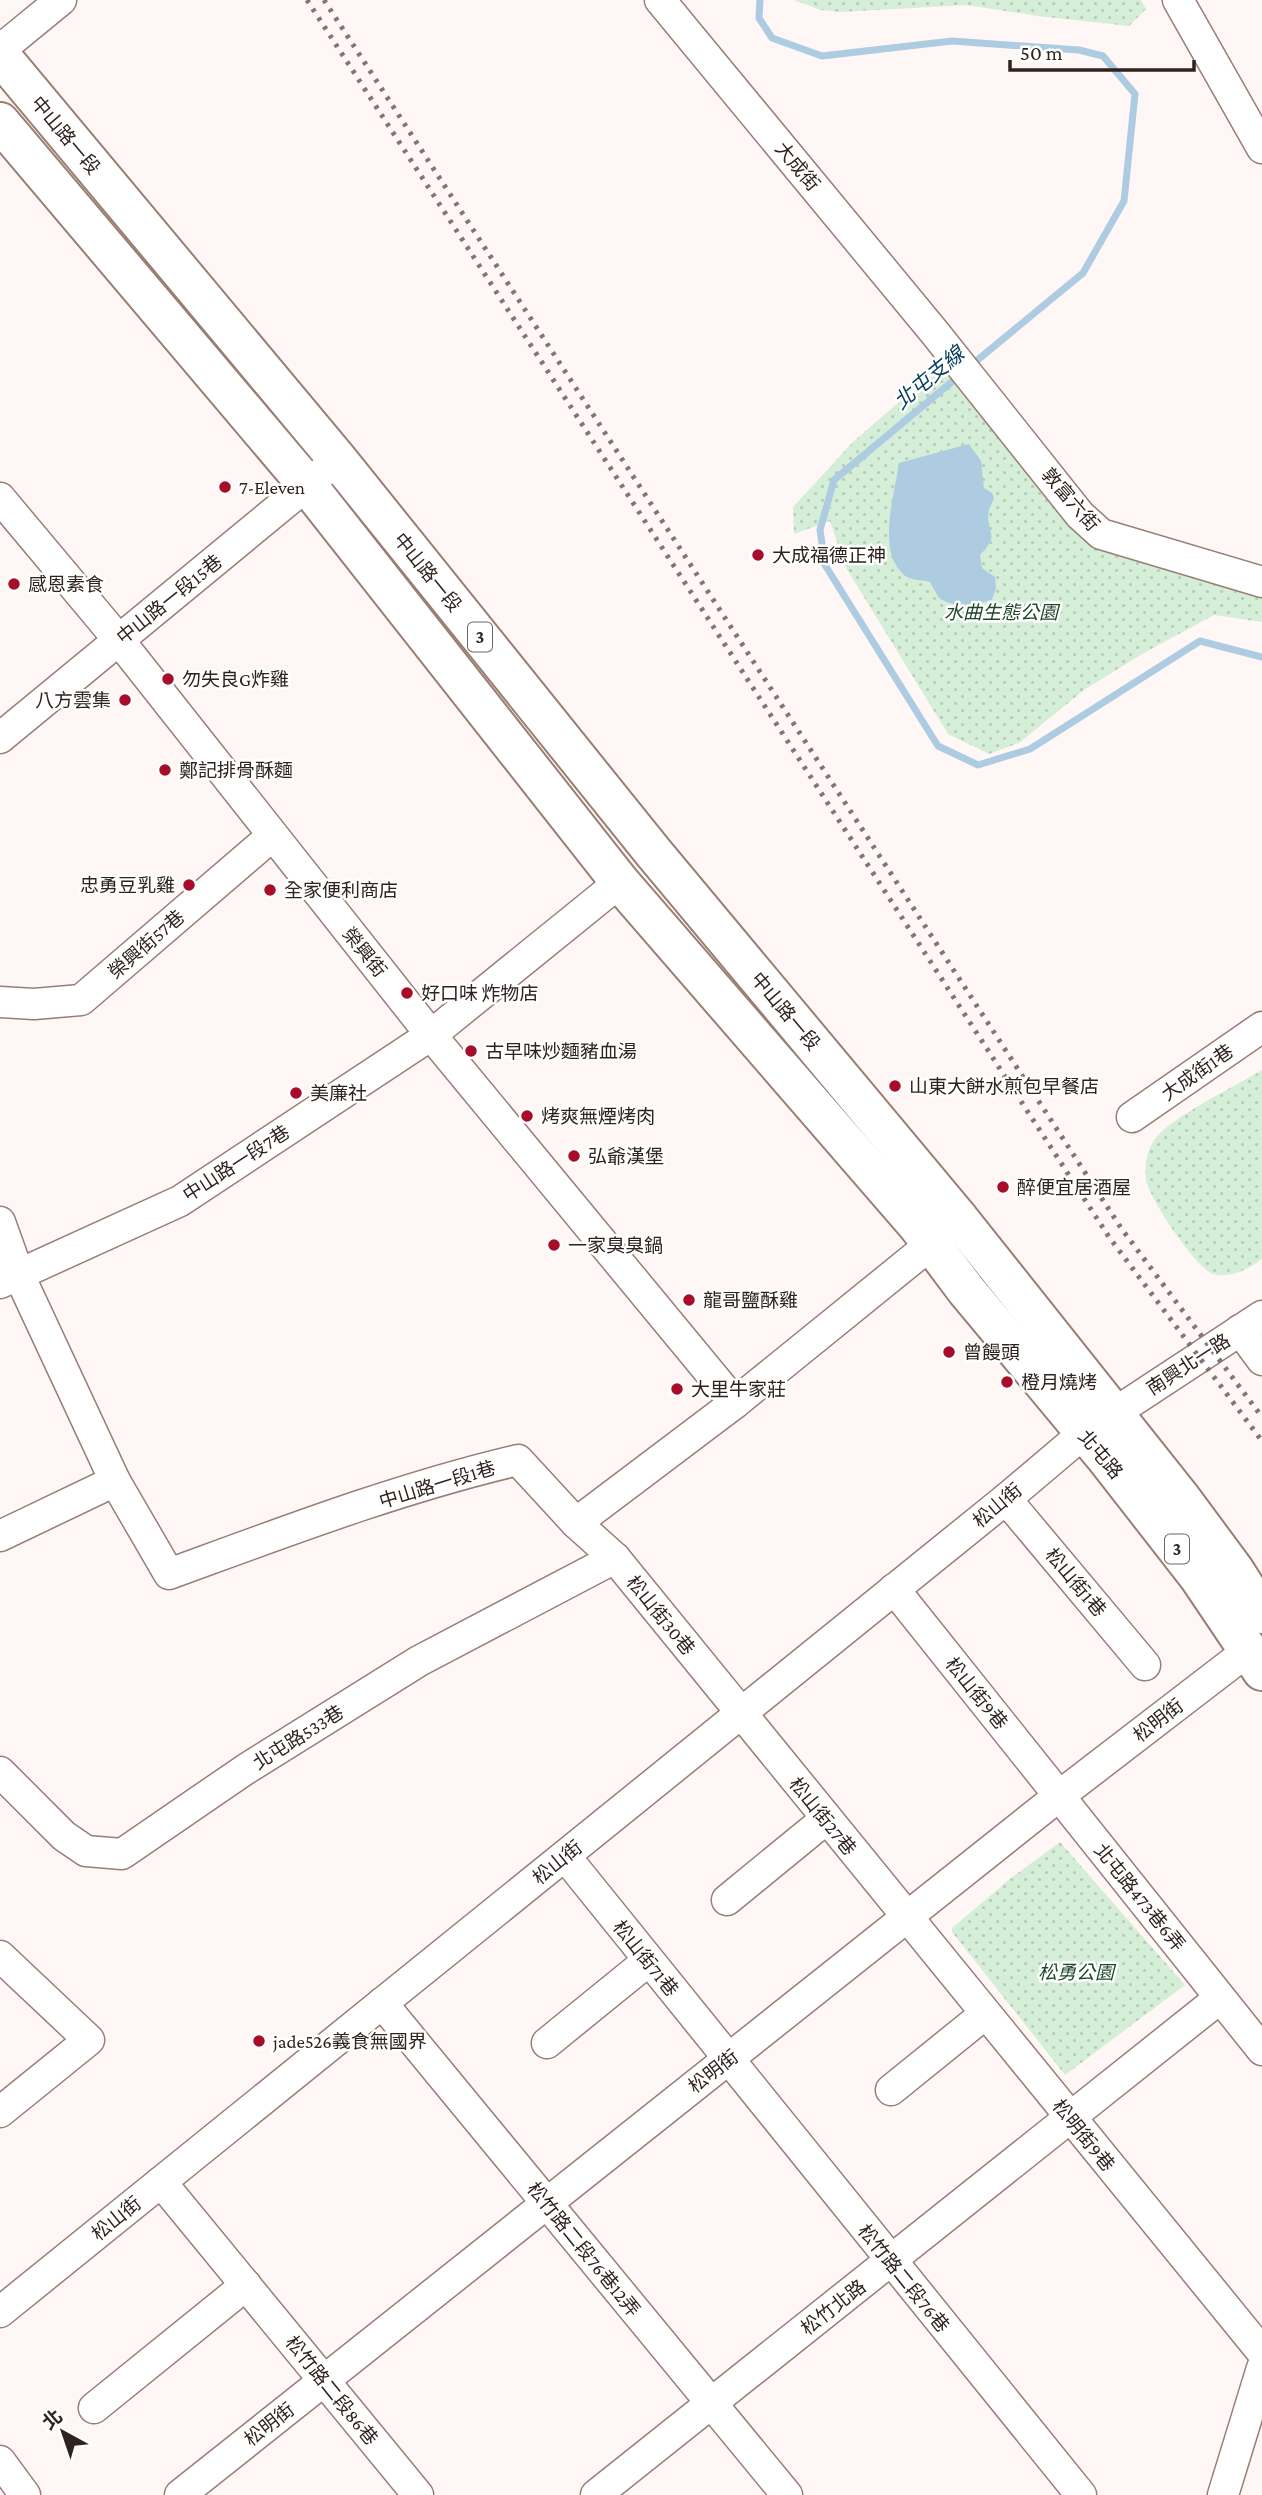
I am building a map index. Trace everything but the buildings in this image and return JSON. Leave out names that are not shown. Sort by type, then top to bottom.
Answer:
[{"type":"main road","name":"中山路一段","points":[[0,55],[338,460],[653,852],[946,1232]]},
{"type":"main road","name":"3","points":[[0,122],[308,486],[620,882],[946,1232]]},
{"type":"main road","name":"北屯路","points":[[946,1232],[966,1290],[1099,1423],[1181,1498],[1262,1614]]},
{"type":"main road","name":"北屯路","points":[[1099,1423],[1255,1660]]},
{"type":"street","points":[[0,50],[61,0]]},
{"type":"street","name":"大成街","points":[[660,0],[935,333]]},
{"type":"street","points":[[1178,0],[1262,148]]},
{"type":"street","name":"敦富六街","points":[[935,333],[1080,516],[1101,534],[1262,582]]},
{"type":"street","name":"中山路一段15巷","points":[[0,738],[338,460]]},
{"type":"street","name":"榮興街","points":[[0,498],[118,639],[431,1034],[735,1403]]},
{"type":"street","name":"榮興街57巷","points":[[0,1002],[34,1004],[81,1000],[272,836]]},
{"type":"street","name":"中山路一段7巷","points":[[9,1279],[180,1201],[431,1034],[620,882]]},
{"type":"street","name":"大成街1巷","points":[[1132,1116],[1262,1027]]},
{"type":"street","name":"中山路一段1巷","points":[[0,1222],[9,1279],[115,1480],[169,1574],[279,1534],[440,1481],[518,1460],[576,1523]]},
{"type":"street","points":[[576,1523],[735,1403],[946,1232]]},
{"type":"street","points":[[1251,1323],[1262,1360]]},
{"type":"street","name":"南興北一路","points":[[1099,1423],[1251,1323]]},
{"type":"street","name":"松山街","points":[[0,2312],[1099,1423]]},
{"type":"street","points":[[0,1536],[115,1480]]},
{"type":"street","name":"松山街1巷","points":[[1006,1499],[1145,1665]]},
{"type":"street","name":"松山街30巷","points":[[576,1523],[615,1558],[741,1713]]},
{"type":"street","name":"北屯路533巷","points":[[0,1772],[64,1836],[86,1851],[122,1854],[246,1769],[419,1661],[615,1558]]},
{"type":"street","name":"松山街9巷","points":[[894,1589],[1059,1796]]},
{"type":"street","name":"松明街","points":[[180,2495],[1059,1796],[1255,1660]]},
{"type":"street","name":"松山街27巷","points":[[741,1713],[907,1918]]},
{"type":"street","name":"北屯路473巷6弄","points":[[1059,1796],[1262,2050]]},
{"type":"street","points":[[727,1900],[826,1819]]},
{"type":"street","name":"松山街71巷","points":[[565,1856],[728,2059]]},
{"type":"street","name":"松明街9巷","points":[[907,1918],[1262,2352]]},
{"type":"street","points":[[0,1956],[89,2040],[0,2112]]},
{"type":"street","points":[[547,2043],[648,1961]]},
{"type":"street","points":[[1070,2118],[1220,1998]]},
{"type":"street","name":"松竹路二段76巷12弄","points":[[382,2003],[787,2495]]},
{"type":"street","points":[[891,2090],[985,2014]]},
{"type":"street","name":"松竹路二段76巷","points":[[728,2059],[1080,2495]]},
{"type":"street","name":"松竹北路","points":[[596,2495],[1070,2118]]},
{"type":"street","name":"松竹路二段86巷","points":[[161,2182],[418,2495]]},
{"type":"street","points":[[94,2408],[246,2285]]},
{"type":"street","points":[[1223,2495],[1262,2368]]},
{"type":"street","points":[[0,2462],[25,2495]]},
{"type":"green space","points":[[794,0],[1141,0],[1146,9],[1129,26],[967,5],[840,12],[821,10]]},
{"type":"green space","name":"水曲生態公園","points":[[945,362],[1080,537],[1262,596],[1262,622],[1214,615],[1142,654],[1084,690],[1019,743],[989,754],[948,734],[845,566],[830,521],[794,534],[793,507],[853,442]]},
{"type":"green space","points":[[1262,1070],[1262,1259],[1233,1274],[1213,1274],[1205,1269],[1185,1246],[1155,1201],[1146,1180],[1147,1158],[1155,1139],[1175,1121]]},
{"type":"green space","name":"松勇公園","points":[[1060,1842],[1185,1985],[1065,2075],[952,1932],[952,1928],[1010,1879]]},
{"type":"water","points":[[969,444],[981,461],[984,488],[992,493],[994,498],[988,516],[992,536],[980,555],[982,568],[995,577],[996,589],[992,599],[965,605],[951,604],[939,598],[930,582],[904,575],[896,565],[889,537],[891,506],[899,463]]},
{"type":"waterway","name":"北屯支線","points":[[760,0],[759,18],[772,38],[822,56],[952,41],[1079,50],[1103,56],[1135,94],[1124,201],[1083,273],[969,367]]},
{"type":"waterway","name":"北屯支線","points":[[960,375],[834,480],[820,530],[825,565],[938,746],[978,765],[1030,749],[1200,641],[1262,657]]},
{"type":"railway","points":[[307,0],[1109,1237],[1262,1441]]},
{"type":"railway","points":[[324,0],[1121,1228],[1262,1417]]},
{"type":"place","name":"7-Eleven","points":[[225,487]]},
{"type":"place","name":"大成福德正神","points":[[758,555]]},
{"type":"place","name":"感恩素食","points":[[14,584]]},
{"type":"place","name":"勿失良G炸雞","points":[[168,679]]},
{"type":"place","name":"八方雲集","points":[[125,700]]},
{"type":"place","name":"鄭記排骨酥麵","points":[[165,770]]},
{"type":"place","name":"忠勇豆乳雞","points":[[189,885]]},
{"type":"place","name":"全家便利商店","points":[[270,890]]},
{"type":"place","name":"好口味 炸物店","points":[[407,993]]},
{"type":"place","name":"古早味炒麵豬血湯","points":[[471,1051]]},
{"type":"place","name":"山東大餅水煎包早餐店","points":[[895,1086]]},
{"type":"place","name":"美廉社","points":[[296,1093]]},
{"type":"place","name":"烤爽無煙烤肉","points":[[527,1116]]},
{"type":"place","name":"弘爺漢堡","points":[[574,1156]]},
{"type":"place","name":"醉便宜居酒屋","points":[[1003,1187]]},
{"type":"place","name":"一家臭臭鍋","points":[[554,1245]]},
{"type":"place","name":"龍哥鹽酥雞","points":[[689,1300]]},
{"type":"place","name":"曾饅頭","points":[[949,1352]]},
{"type":"place","name":"橙月燒烤","points":[[1007,1382]]},
{"type":"place","name":"大里牛家莊","points":[[677,1389]]},
{"type":"place","name":"jade526義食無國界","points":[[259,2041]]}]
